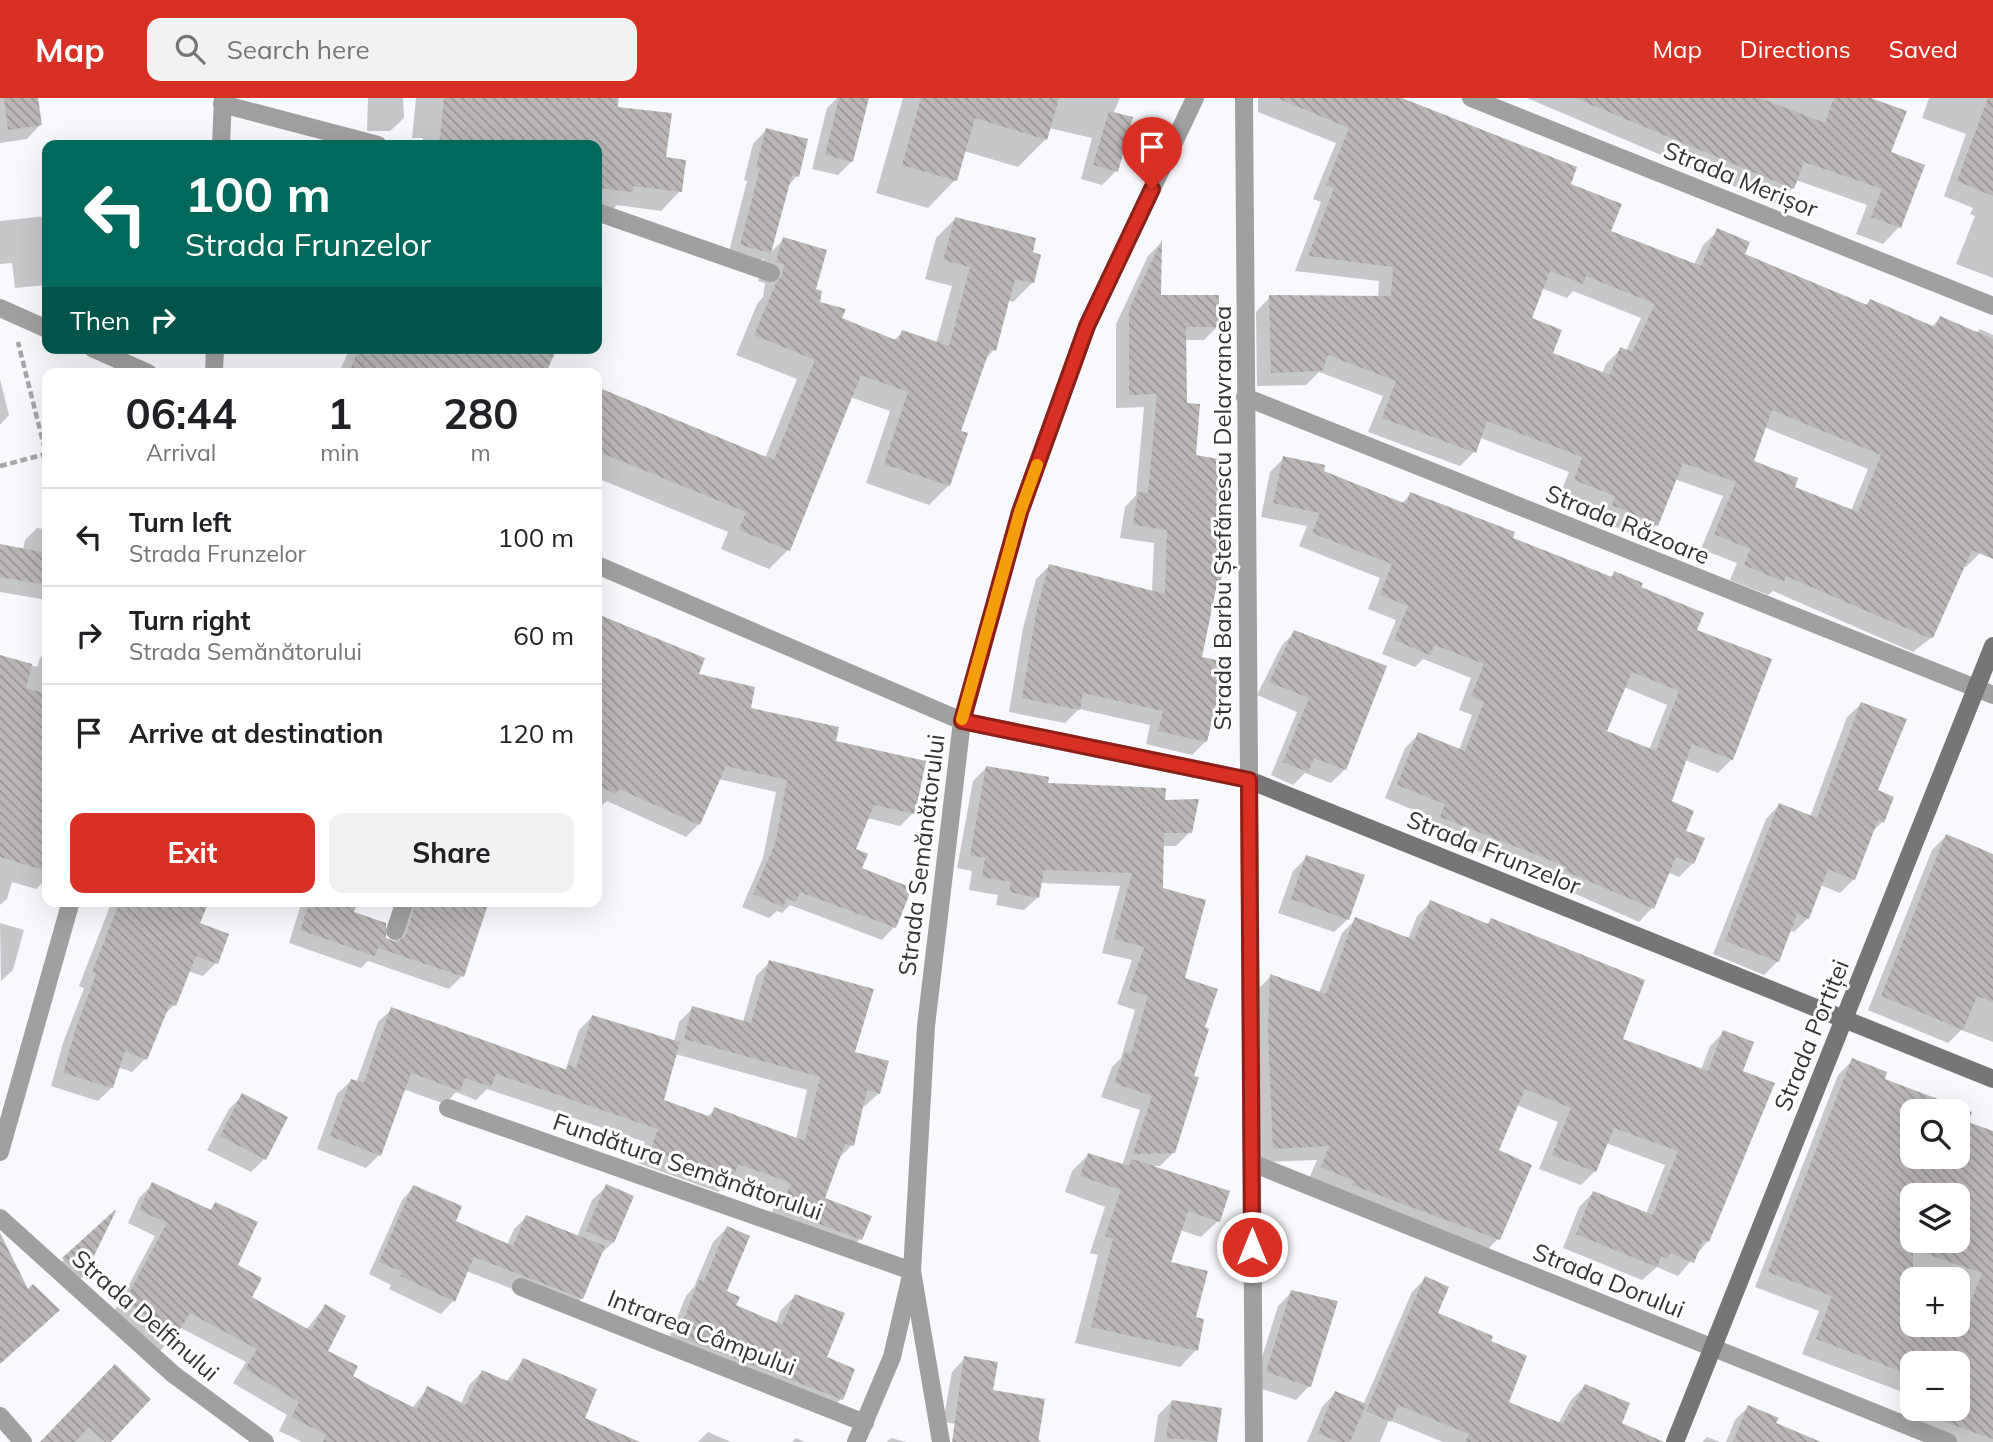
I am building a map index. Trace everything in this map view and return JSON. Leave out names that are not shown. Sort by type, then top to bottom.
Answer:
[{"type":"street","name":"Strada Semănătorului","points":[[856,1442],[892,1357],[912,1271],[926,1026],[962,721],[1020,512],[1087,326],[1195,98]]},
{"type":"street","name":"Strada Barbu Ștefănescu Delavrancea","points":[[1244,98],[1254,1442]]},
{"type":"street","name":"Strada Merișor","points":[[1471,98],[1993,306]]},
{"type":"street","points":[[221,140],[223,101],[360,140]]},
{"type":"street","points":[[602,214],[771,273]]},
{"type":"street","points":[[5,310],[42,327]]},
{"type":"street","points":[[105,354],[137,368]]},
{"type":"street","name":"Strada Răzoare","points":[[1245,397],[1985,692]]},
{"type":"street","name":"Strada Frunzelor","points":[[602,567],[962,721],[1249,780],[1993,1079]]},
{"type":"street","name":"Strada Portiței","points":[[1675,1442],[1844,1019],[1985,692],[1993,646]]},
{"type":"street","points":[[0,1152],[69,907]]},
{"type":"street","points":[[395,931],[403,907]]},
{"type":"street","name":"Fundătura Semănătorului","points":[[448,1108],[912,1271]]},
{"type":"street","name":"Strada Dorului","points":[[1252,1163],[1948,1442]]},
{"type":"street","name":"Strada Delfinului","points":[[0,1218],[173,1374],[265,1442]]},
{"type":"street","points":[[912,1271],[940,1442]]},
{"type":"street","name":"Intrarea Câmpului","points":[[521,1287],[865,1423]]},
{"type":"street","points":[[0,1416],[23,1442]]},
{"type":"path","points":[[5,310],[42,440]]},
{"type":"path","points":[[0,466],[42,455]]},
{"type":"building","points":[[4,98],[38,98],[42,125],[8,130]]},
{"type":"building","points":[[444,98],[618,98],[617,107],[672,113],[666,157],[686,160],[682,192],[633,186],[633,192],[602,189],[602,140],[440,140]]},
{"type":"building","points":[[839,98],[869,98],[853,162],[825,155]]},
{"type":"building","points":[[921,98],[1059,98],[1047,140],[975,118],[957,181],[902,165]]},
{"type":"building","points":[[1277,98],[1402,98],[1577,167],[1571,184],[1622,204],[1611,231],[1701,266],[1717,228],[1750,242],[1745,254],[1867,305],[1870,299],[1935,327],[1940,316],[1993,339],[1993,559],[1972,550],[1933,638],[1786,576],[1784,582],[1744,565],[1750,549],[1714,534],[1736,482],[1683,463],[1658,526],[1612,505],[1615,496],[1574,480],[1582,457],[1487,421],[1476,453],[1382,418],[1396,381],[1328,355],[1322,371],[1271,373],[1269,295],[1391,296],[1393,267],[1308,256],[1334,188],[1326,185],[1349,128]],"holes":[[[1550,271],[1583,284],[1586,276],[1655,304],[1632,352],[1620,347],[1610,375],[1553,353],[1562,330],[1532,318]],[[1772,410],[1881,455],[1858,512],[1795,487],[1798,478],[1754,461]]]},
{"type":"building","points":[[1575,98],[1760,98],[1825,123],[1834,98],[1871,98],[1907,111],[1891,152],[1925,165],[1901,228],[1871,217],[1882,189],[1804,162],[1794,189]]},
{"type":"building","points":[[1988,98],[1993,98],[1993,196],[1957,181]]},
{"type":"building","points":[[1109,111],[1133,117],[1118,172],[1093,165]]},
{"type":"building","points":[[766,128],[808,139],[799,177],[792,175],[771,253],[740,245],[760,168],[756,167]]},
{"type":"building","points":[[955,217],[1036,238],[1033,252],[1041,255],[1034,283],[1015,279],[996,351],[990,349],[961,431],[968,433],[950,486],[884,464],[908,392],[861,375],[790,551],[739,530],[746,512],[602,453],[602,389],[774,460],[815,360],[754,335],[776,283],[782,276],[784,264],[776,262],[783,237],[827,250],[816,289],[822,291],[820,302],[846,309],[842,318],[898,341],[902,330],[949,346],[970,267],[943,260]]},
{"type":"building","points":[[1162,240],[1161,295],[1219,295],[1219,327],[1186,327],[1187,403],[1200,404],[1196,455],[1224,460],[1216,503],[1228,505],[1221,584],[1217,584],[1202,657],[1226,662],[1207,742],[1158,731],[1163,711],[1083,693],[1080,710],[1022,698],[1036,613],[1049,564],[1165,594],[1167,530],[1133,525],[1138,492],[1148,493],[1157,394],[1129,395],[1129,309]]},
{"type":"building","points":[[357,354],[554,354],[548,368],[351,368]]},
{"type":"building","points":[[1283,456],[1325,465],[1324,471],[1406,504],[1410,492],[1515,532],[1513,538],[1612,577],[1614,571],[1643,583],[1641,587],[1704,613],[1697,630],[1772,659],[1733,760],[1692,744],[1672,801],[1694,811],[1686,831],[1705,838],[1694,864],[1676,857],[1654,909],[1565,871],[1567,867],[1440,817],[1445,804],[1397,785],[1418,732],[1465,751],[1484,702],[1471,696],[1484,664],[1434,645],[1430,655],[1394,640],[1408,606],[1380,595],[1392,564],[1312,533],[1320,513],[1273,503]],"holes":[[[1632,672],[1679,691],[1656,751],[1607,731]]]},
{"type":"building","points":[[0,544],[42,552],[42,584],[0,577]]},
{"type":"building","points":[[602,616],[705,658],[699,674],[755,687],[751,708],[839,727],[836,741],[926,761],[915,814],[874,805],[856,849],[868,854],[862,868],[912,888],[896,928],[800,892],[796,902],[787,898],[783,907],[753,894],[775,844],[787,780],[726,766],[700,825],[619,789],[616,794],[602,787]]},
{"type":"building","points":[[1294,630],[1387,666],[1346,770],[1314,758],[1308,772],[1283,762],[1309,698],[1269,682]]},
{"type":"building","points":[[0,655],[32,664],[26,688],[42,693],[42,870],[0,857]]},
{"type":"building","points":[[1861,702],[1907,719],[1878,790],[1894,797],[1884,823],[1878,820],[1855,880],[1828,869],[1809,919],[1797,914],[1779,962],[1725,941],[1779,803],[1817,818]]},
{"type":"building","points":[[986,766],[1049,777],[1048,783],[1166,788],[1165,800],[1199,799],[1192,833],[1164,833],[1163,888],[1206,900],[1185,978],[1218,989],[1205,1027],[1209,1029],[1194,1076],[1199,1077],[1175,1153],[1133,1154],[1152,1096],[1114,1083],[1125,1052],[1131,1054],[1148,996],[1129,990],[1144,947],[1114,939],[1132,873],[1044,870],[1039,898],[1009,892],[1011,882],[982,877],[985,858],[970,855]]},
{"type":"building","points":[[1946,834],[1993,854],[1993,1002],[1977,996],[1963,1030],[1881,996]]},
{"type":"building","points":[[1306,855],[1365,875],[1349,920],[1291,899]]},
{"type":"building","points":[[1430,900],[1488,924],[1491,918],[1645,980],[1623,1039],[1708,1071],[1723,1030],[1754,1042],[1743,1071],[1775,1083],[1709,1242],[1703,1240],[1694,1263],[1670,1253],[1667,1259],[1661,1256],[1657,1267],[1576,1234],[1593,1191],[1653,1215],[1678,1151],[1614,1128],[1596,1172],[1552,1155],[1571,1108],[1525,1089],[1499,1150],[1532,1165],[1500,1240],[1352,1185],[1354,1181],[1321,1167],[1329,1146],[1273,1149],[1268,1032],[1270,974],[1326,994],[1355,917],[1414,940]]},
{"type":"building","points":[[118,907],[207,907],[200,923],[229,934],[218,964],[196,956],[176,1006],[170,1004],[147,1060],[125,1051],[113,1088],[63,1073],[96,974],[92,972]]},
{"type":"building","points":[[308,907],[356,907],[354,912],[386,923],[386,938],[397,942],[406,935],[414,907],[487,907],[464,977],[378,948],[375,956],[300,930]]},
{"type":"building","points":[[769,960],[874,989],[855,1052],[889,1061],[880,1094],[867,1090],[854,1146],[845,1144],[825,1198],[872,1216],[862,1240],[780,1209],[791,1183],[738,1164],[733,1180],[650,1150],[658,1129],[496,1074],[491,1087],[465,1078],[460,1091],[411,1073],[381,1156],[330,1136],[351,1079],[364,1083],[391,1007],[567,1070],[568,1065],[576,1068],[592,1015],[680,1042],[664,1100],[711,1117],[714,1107],[805,1141],[820,1077],[684,1039],[692,1006],[751,1023]]},
{"type":"building","points":[[1852,1058],[1887,1072],[1885,1079],[1938,1099],[1900,1099],[1900,1169],[1970,1169],[1970,1123],[1993,1131],[1993,1439],[1942,1421],[1970,1421],[1970,1351],[1900,1351],[1900,1371],[1816,1339],[1832,1296],[1768,1272]],"holes":[[[1900,1183],[1970,1183],[1970,1253],[1924,1253],[1982,1273],[1970,1304],[1970,1337],[1900,1337],[1900,1267],[1913,1267],[1913,1253],[1900,1253]]]},
{"type":"building","points":[[242,1093],[288,1117],[266,1160],[220,1136]]},
{"type":"building","points":[[1088,1153],[1129,1166],[1132,1159],[1230,1191],[1220,1222],[1188,1211],[1171,1262],[1208,1271],[1196,1317],[1204,1319],[1198,1351],[1091,1327],[1113,1239],[1105,1236],[1121,1190],[1080,1176]]},
{"type":"building","points":[[152,1182],[211,1210],[215,1202],[258,1222],[238,1265],[262,1278],[252,1297],[311,1331],[325,1304],[346,1316],[328,1351],[358,1366],[353,1376],[369,1385],[417,1409],[427,1386],[466,1405],[482,1370],[512,1383],[523,1358],[597,1389],[585,1418],[640,1442],[323,1442],[326,1435],[291,1417],[299,1402],[245,1369],[257,1349],[190,1313],[172,1342],[147,1326],[152,1318],[124,1302],[167,1223],[139,1210]]},
{"type":"building","points":[[606,1184],[634,1196],[614,1243],[586,1231]]},
{"type":"building","points":[[413,1185],[462,1206],[456,1221],[513,1246],[526,1215],[605,1246],[583,1299],[474,1257],[455,1302],[400,1276],[402,1272],[379,1262]]},
{"type":"building","points":[[116,1211],[83,1278],[62,1258]]},
{"type":"building","points":[[727,1226],[750,1236],[727,1291],[740,1297],[736,1305],[782,1325],[795,1294],[845,1313],[827,1357],[855,1369],[843,1400],[677,1336],[699,1280],[704,1282]]},
{"type":"building","points":[[0,1233],[28,1289],[33,1284],[60,1310],[0,1364]]},
{"type":"building","points":[[1425,1276],[1449,1287],[1438,1313],[1493,1336],[1491,1341],[1527,1356],[1509,1402],[1563,1424],[1585,1384],[1630,1403],[1622,1423],[1664,1442],[1465,1442],[1469,1434],[1398,1405],[1391,1422],[1366,1411]]},
{"type":"building","points":[[1291,1290],[1338,1301],[1311,1387],[1266,1372]]},
{"type":"building","points":[[964,1356],[998,1362],[993,1390],[1045,1399],[1038,1442],[952,1442]]},
{"type":"building","points":[[115,1364],[151,1399],[111,1442],[105,1442],[89,1427],[75,1442],[40,1442]]},
{"type":"building","points":[[1335,1391],[1366,1404],[1350,1442],[1338,1442],[1318,1433]]},
{"type":"building","points":[[1172,1400],[1222,1408],[1217,1442],[1166,1438]]},
{"type":"building","points":[[1748,1405],[1779,1418],[1776,1423],[1821,1442],[1733,1442]]},
{"type":"slow traffic","points":[[962,719],[1020,512],[1037,465]]},
{"type":"route","points":[[1152,189],[1087,326],[1020,512],[962,721],[1249,780],[1252,1247]]}]
